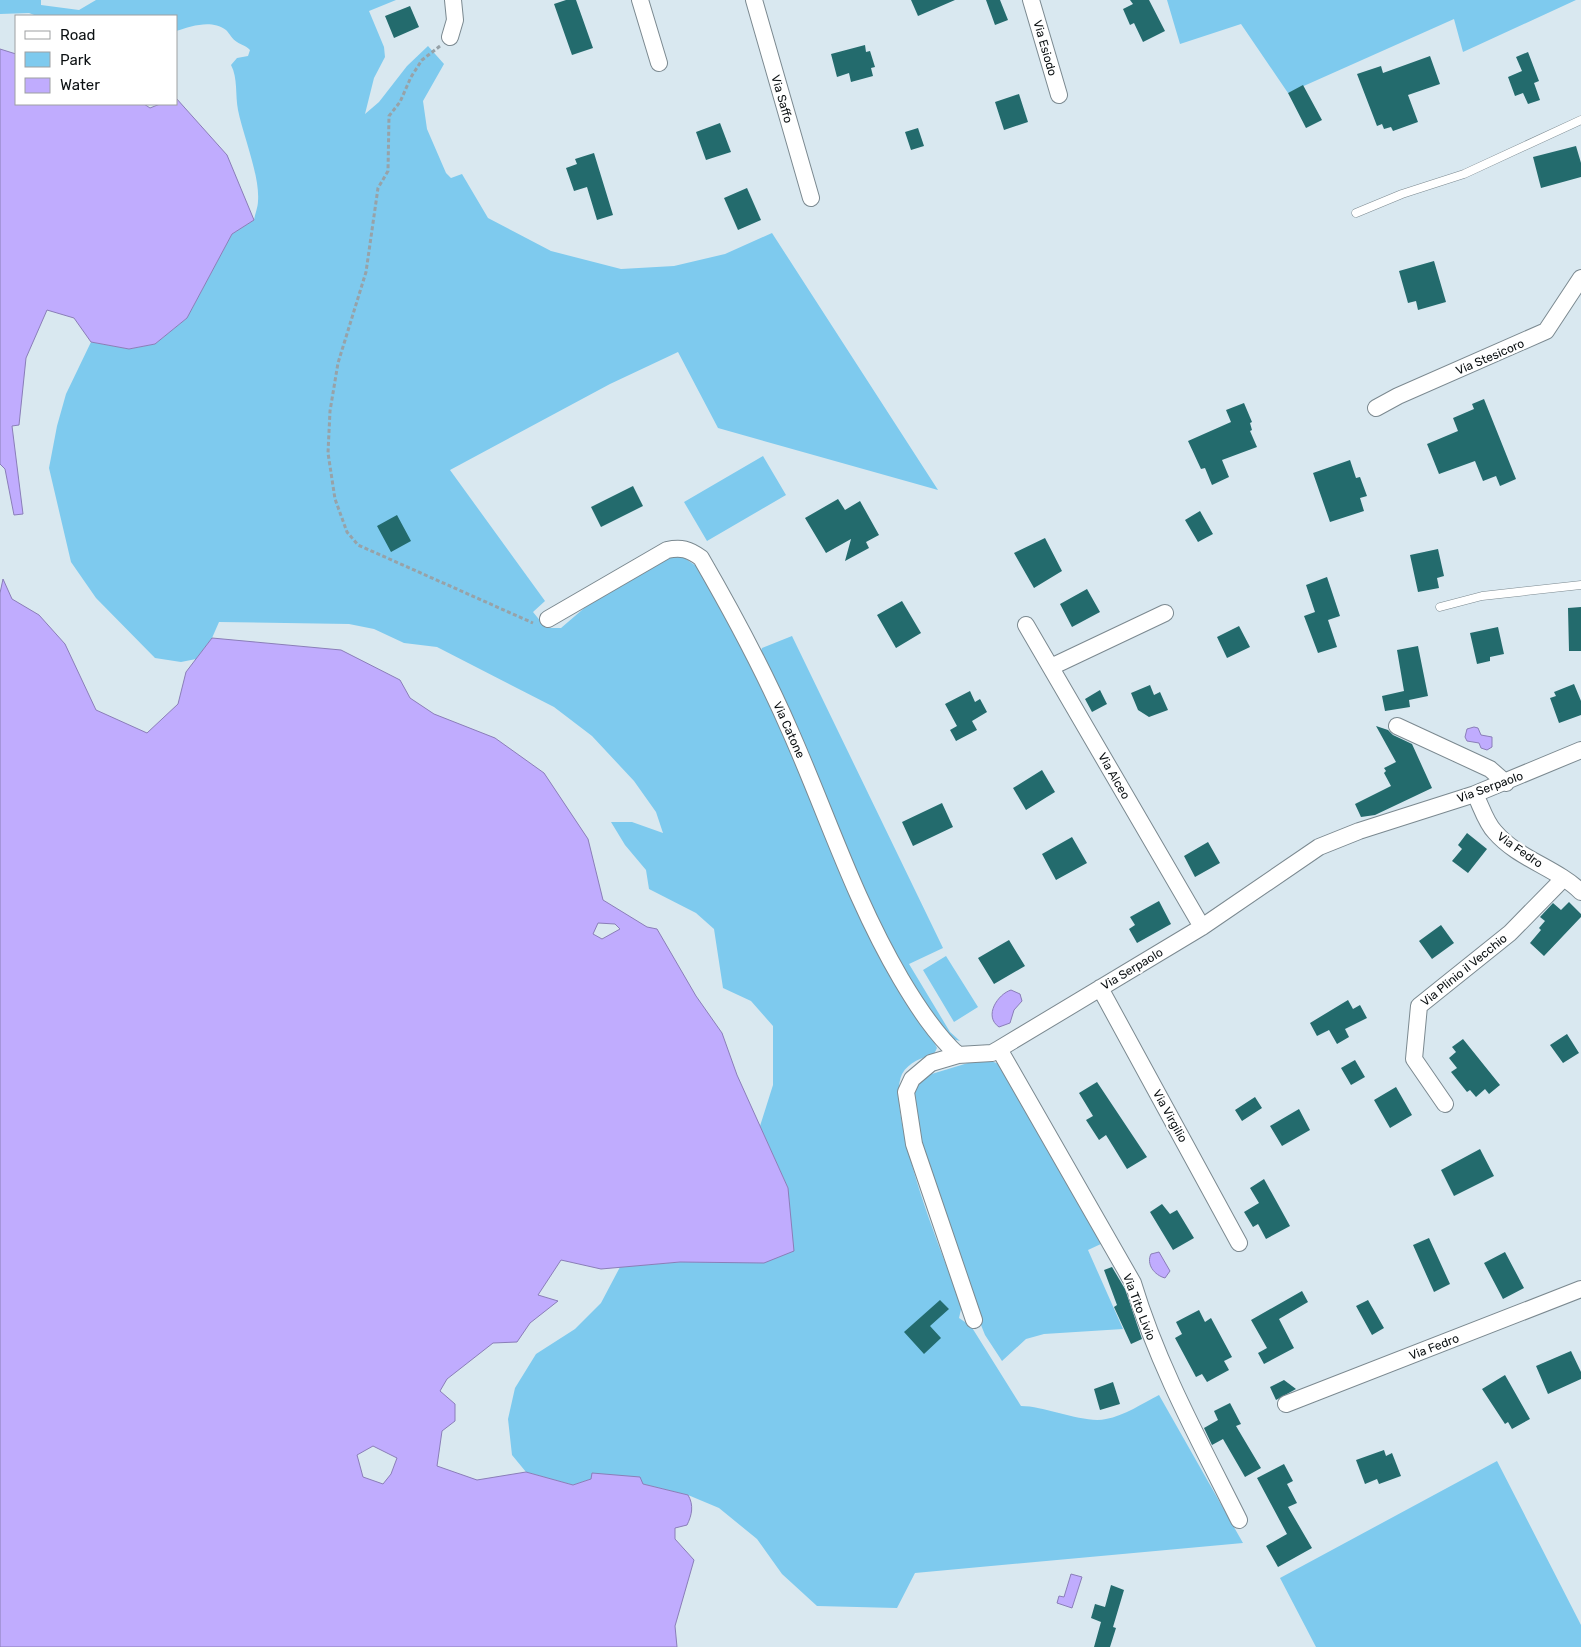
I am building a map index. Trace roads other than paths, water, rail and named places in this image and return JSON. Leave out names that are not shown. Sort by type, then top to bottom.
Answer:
[{"type":"street","points":[[450,37],[455,20],[453,0]]},
{"type":"street","points":[[640,0],[659,63]]},
{"type":"street","name":"Via Saffo","points":[[754,0],[811,198]]},
{"type":"street","name":"Via Esiodo","points":[[1030,0],[1059,95]]},
{"type":"street","name":"Via Stesicoro","points":[[1376,408],[1398,396],[1546,331],[1581,278]]},
{"type":"street","name":"Via Catone","points":[[548,619],[667,550],[678,548],[690,550],[701,558],[747,639],[787,725],[862,907],[881,944],[909,991],[943,1041],[958,1054]]},
{"type":"street","points":[[1051,667],[1164,613]]},
{"type":"street","name":"Via Alceo","points":[[1026,625],[1202,927]]},
{"type":"street","points":[[1397,726],[1490,769],[1506,782]]},
{"type":"street","name":"Via Serpaolo","points":[[974,1320],[914,1144],[906,1092],[912,1079],[920,1071],[931,1063],[958,1054],[992,1053],[1202,927],[1319,847],[1359,831],[1475,794],[1581,750]]},
{"type":"street","name":"Via Fedro","points":[[1475,794],[1494,832],[1513,847],[1563,879],[1570,881],[1581,892]]},
{"type":"street","name":"Via Plinio il Vecchio","points":[[1445,1104],[1414,1059],[1419,1006],[1510,933],[1563,879]]},
{"type":"street","name":"Via Virgilio","points":[[1100,988],[1239,1243]]},
{"type":"street","name":"Via Tito Livio","points":[[999,1049],[1133,1283],[1145,1323],[1162,1366],[1239,1520]]},
{"type":"street","name":"Via Fedro","points":[[1286,1404],[1581,1289]]},
{"type":"lane","points":[[1356,213],[1402,194],[1464,174],[1581,120]]},
{"type":"lane","points":[[1440,607],[1482,596],[1581,585]]},
{"type":"water","points":[[0,49],[15,54],[15,105],[146,105],[150,108],[158,105],[178,105],[178,100],[227,155],[254,220],[232,234],[187,318],[155,344],[129,349],[91,342],[74,318],[47,310],[26,358],[19,425],[12,426],[23,514],[14,515],[5,469],[0,464]]},
{"type":"water","points":[[3,579],[12,599],[39,615],[65,644],[96,710],[147,733],[178,704],[186,672],[212,638],[341,650],[400,680],[410,698],[434,714],[495,738],[544,773],[588,839],[603,900],[647,927],[657,929],[696,996],[722,1033],[737,1075],[788,1188],[794,1251],[764,1263],[680,1262],[601,1269],[561,1260],[538,1295],[558,1301],[530,1323],[517,1342],[493,1343],[447,1379],[440,1391],[455,1404],[455,1421],[442,1431],[437,1466],[477,1480],[526,1472],[573,1485],[591,1479],[592,1473],[640,1477],[643,1484],[688,1495],[692,1506],[690,1518],[687,1525],[675,1528],[675,1539],[694,1560],[675,1626],[677,1647],[0,1647],[0,593]],"holes":[[[598,923],[615,924],[620,929],[602,939],[593,934]],[[373,1446],[397,1458],[391,1474],[383,1484],[363,1477],[357,1455]]]},
{"type":"water","points":[[1478,728],[1481,735],[1492,737],[1492,747],[1487,750],[1481,748],[1479,743],[1467,741],[1465,737],[1467,729]]},
{"type":"water","points":[[1011,990],[1020,994],[1022,1001],[1014,1010],[1010,1023],[999,1027],[994,1022],[992,1012],[1001,996]]},
{"type":"water","points":[[1159,1252],[1170,1271],[1165,1278],[1154,1272],[1150,1265],[1151,1254]]},
{"type":"water","points":[[1071,1574],[1082,1577],[1072,1608],[1057,1603],[1059,1596],[1064,1597]]}]
